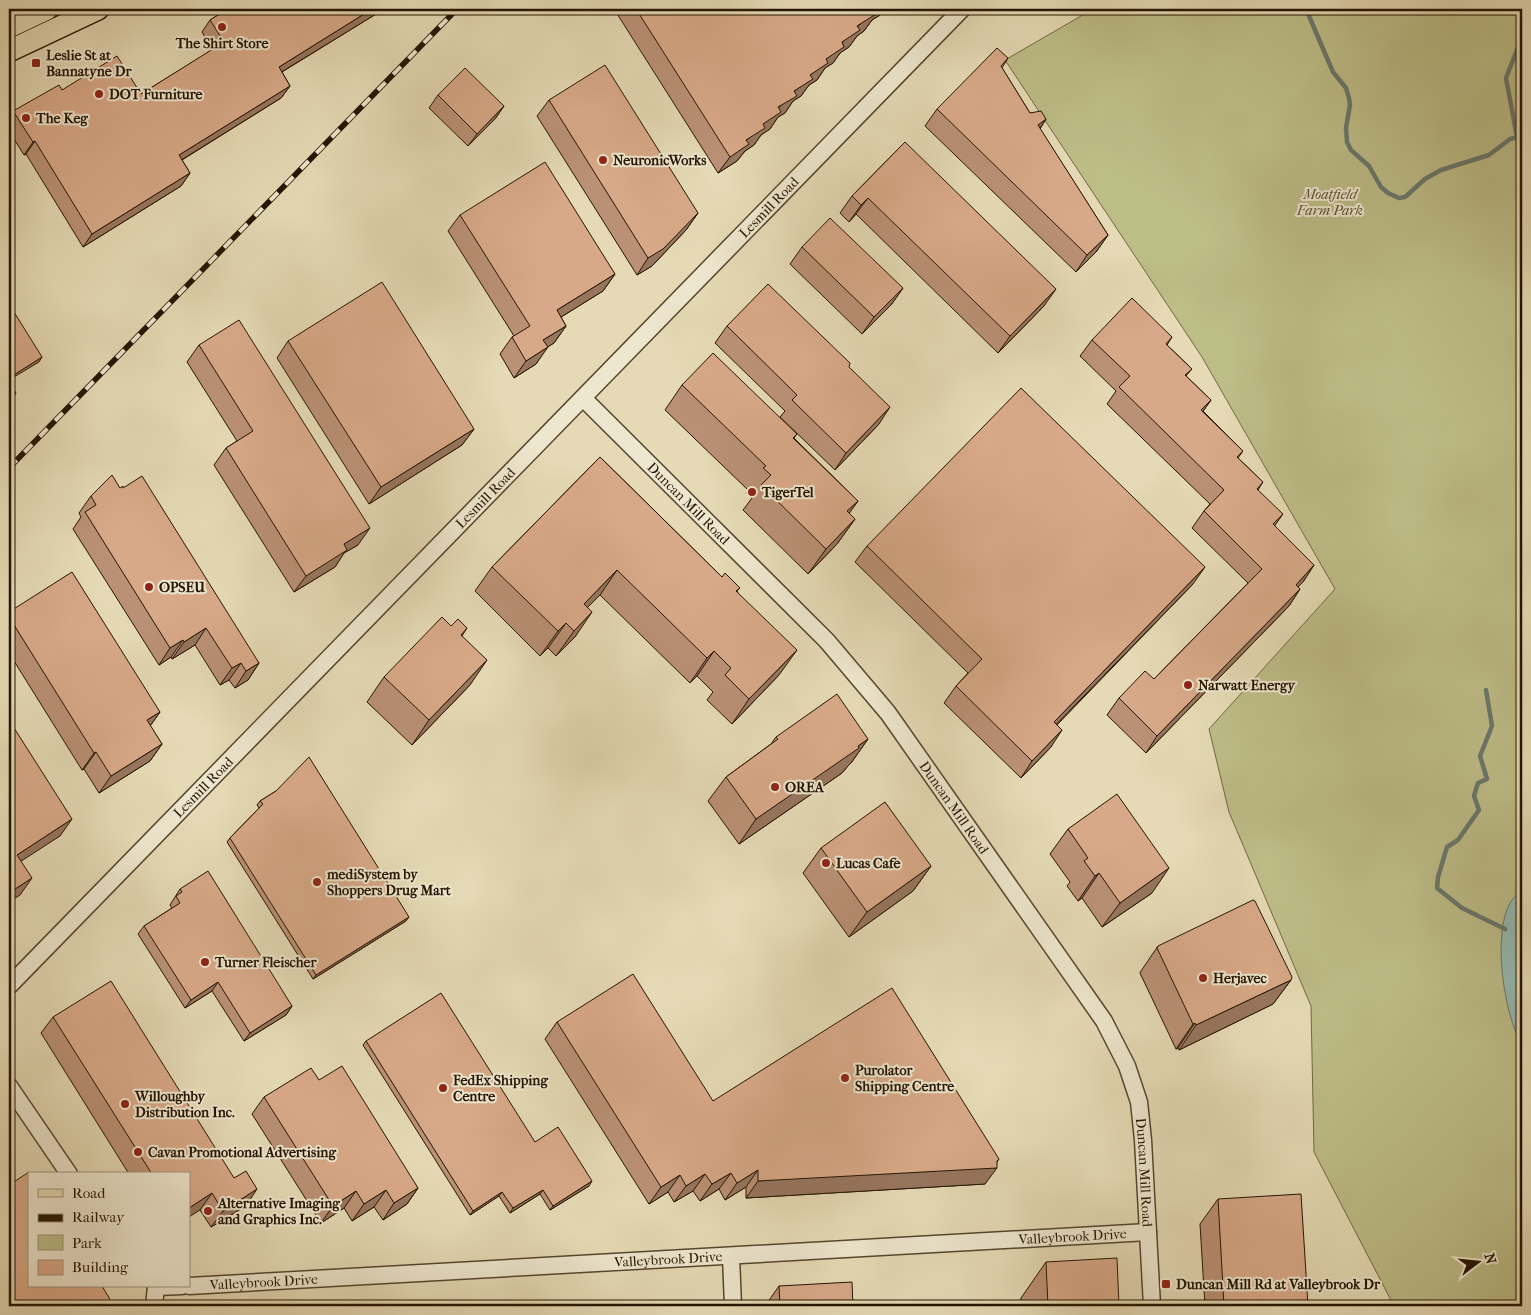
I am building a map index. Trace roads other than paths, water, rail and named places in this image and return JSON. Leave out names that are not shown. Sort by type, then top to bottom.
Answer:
[{"type":"main road","points":[[9,27],[48,9]]},
{"type":"main road","points":[[9,51],[98,9]]},
{"type":"street","name":"Lesmill Road","points":[[9,986],[962,9]]},
{"type":"street","name":"Duncan Mill Road","points":[[583,398],[827,640],[888,713],[1104,1021],[1127,1066],[1139,1102],[1144,1140],[1152,1306]]},
{"type":"street","points":[[9,1086],[68,1172]]},
{"type":"street","name":"Valleybrook Drive","points":[[190,1286],[1148,1232]]},
{"type":"street","points":[[732,1256],[733,1306]]},
{"type":"street","points":[[154,1306],[156,1288]]},
{"type":"water","points":[[1522,889],[1522,1045],[1510,1015],[1502,975],[1501,954],[1505,917],[1510,903]]},
{"type":"waterway","points":[[1306,9],[1333,72],[1346,88],[1350,105],[1346,128],[1347,142],[1351,150],[1369,166],[1381,187],[1388,193],[1399,198],[1405,197],[1425,179],[1441,170],[1489,155],[1510,139],[1522,136]]},
{"type":"waterway","points":[[1517,137],[1506,78],[1522,37]]},
{"type":"waterway","points":[[1486,690],[1492,726],[1480,756],[1487,779],[1478,783],[1474,796],[1479,810],[1458,840],[1447,847],[1438,877],[1437,888],[1462,908],[1505,929]]},
{"type":"railway","points":[[9,468],[457,9]]},
{"type":"place","name":"The Shirt Store","points":[[222,27]]},
{"type":"place","name":"Leslie St at Bannatyne Dr","points":[[36,63]]},
{"type":"place","name":"DOT Furniture","points":[[99,94]]},
{"type":"place","name":"The Keg","points":[[26,118]]},
{"type":"place","name":"NeuronicWorks","points":[[603,160]]},
{"type":"place","name":"TigerTel","points":[[752,492]]},
{"type":"place","name":"OPSEU","points":[[149,587]]},
{"type":"place","name":"Narwatt Energy","points":[[1188,685]]},
{"type":"place","name":"OREA","points":[[775,787]]},
{"type":"place","name":"Lucas Cafe","points":[[826,863]]},
{"type":"place","name":"mediSystem by Shoppers Drug Mart","points":[[317,882]]},
{"type":"place","name":"Turner Fleischer","points":[[205,962]]},
{"type":"place","name":"Herjavec","points":[[1203,978]]},
{"type":"place","name":"Purolator Shipping Centre","points":[[845,1078]]},
{"type":"place","name":"FedEx Shipping Centre","points":[[443,1088]]},
{"type":"place","name":"Willoughby Distribution Inc.","points":[[125,1104]]},
{"type":"place","name":"Cavan Promotional Advertising","points":[[138,1152]]},
{"type":"place","name":"Alternative Imaging and Graphics Inc.","points":[[208,1211]]},
{"type":"place","name":"Duncan Mill Rd at Valleybrook Dr","points":[[1166,1284]]},
{"type":"park label","name":"Moatfield Farm Park","points":[[1330,202]]}]
